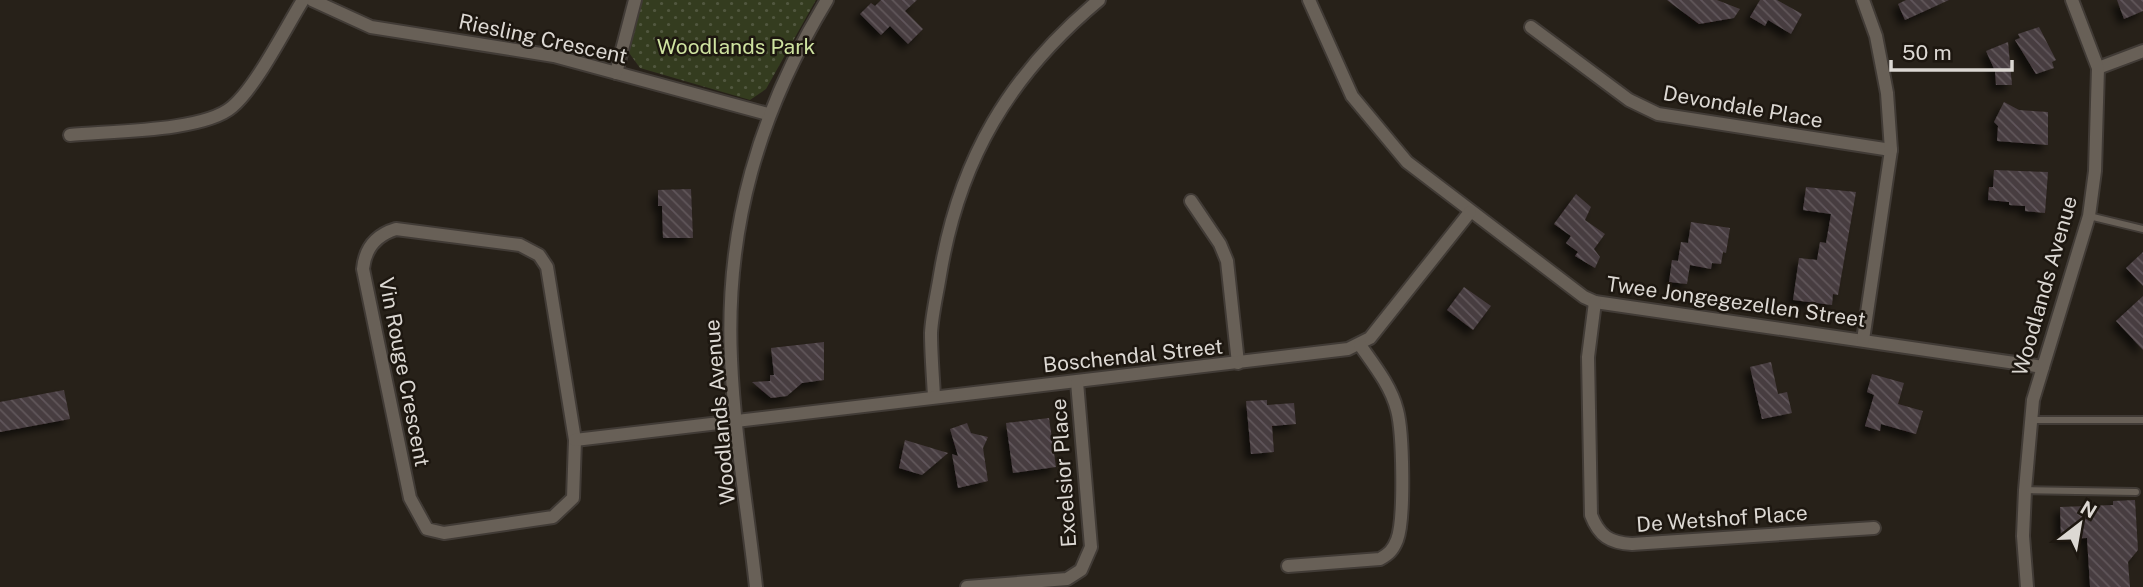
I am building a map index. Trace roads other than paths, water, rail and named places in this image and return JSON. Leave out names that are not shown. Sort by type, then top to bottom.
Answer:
[{"type":"street","points":[[69,135],[195,123],[222,114],[242,96],[303,0]]},
{"type":"street","name":"Riesling Crescent","points":[[312,0],[358,24],[483,43],[616,73],[768,114]]},
{"type":"street","points":[[616,73],[635,0]]},
{"type":"street","name":"Woodlands Avenue","points":[[755,587],[731,362],[732,283],[742,212],[768,114],[788,70],[827,0]]},
{"type":"street","points":[[934,397],[931,331],[951,217],[964,180],[1003,103],[1060,35],[1099,0]]},
{"type":"street","name":"Twee Jongegezellen Street","points":[[1308,0],[1352,96],[1407,162],[1567,287],[1595,302],[2043,367]]},
{"type":"street","points":[[1863,0],[1876,36],[1886,93],[1891,150],[1863,340]]},
{"type":"street","name":"Woodlands Avenue","points":[[2028,587],[2023,536],[2030,420],[2043,367],[2089,216],[2098,130],[2098,68],[2072,0]]},
{"type":"street","name":"Devondale Place","points":[[1531,26],[1629,100],[1658,114],[1891,150]]},
{"type":"street","points":[[2098,68],[2143,51]]},
{"type":"street","points":[[1191,201],[1220,244],[1227,261],[1238,363]]},
{"type":"street","points":[[1288,566],[1380,559],[1391,552],[1398,538],[1402,519],[1398,412],[1391,392],[1360,345],[1370,338],[1390,315],[1470,212]]},
{"type":"street","name":"Vin Rouge Crescent","points":[[396,229],[520,245],[539,255],[547,267],[575,440],[575,492],[569,504],[553,517],[444,533],[427,529],[410,498],[363,269],[364,258],[374,240],[396,229]]},
{"type":"street","name":"De Wetshof Place","points":[[1595,302],[1588,357],[1591,515],[1596,528],[1606,539],[1632,544],[1874,528]]},
{"type":"street","name":"Boschendal Street","points":[[738,419],[1238,363],[1348,349],[1360,345]]},
{"type":"street","name":"Excelsior Place","points":[[967,587],[1066,579],[1085,565],[1091,547],[1077,382]]},
{"type":"street","points":[[575,440],[738,419]]},
{"type":"lane","points":[[2089,216],[2143,229]]},
{"type":"lane","points":[[2030,420],[2143,420]]},
{"type":"lane","points":[[2025,490],[2136,492]]},
{"type":"park label","name":"Woodlands Park","points":[[736,47]]}]
